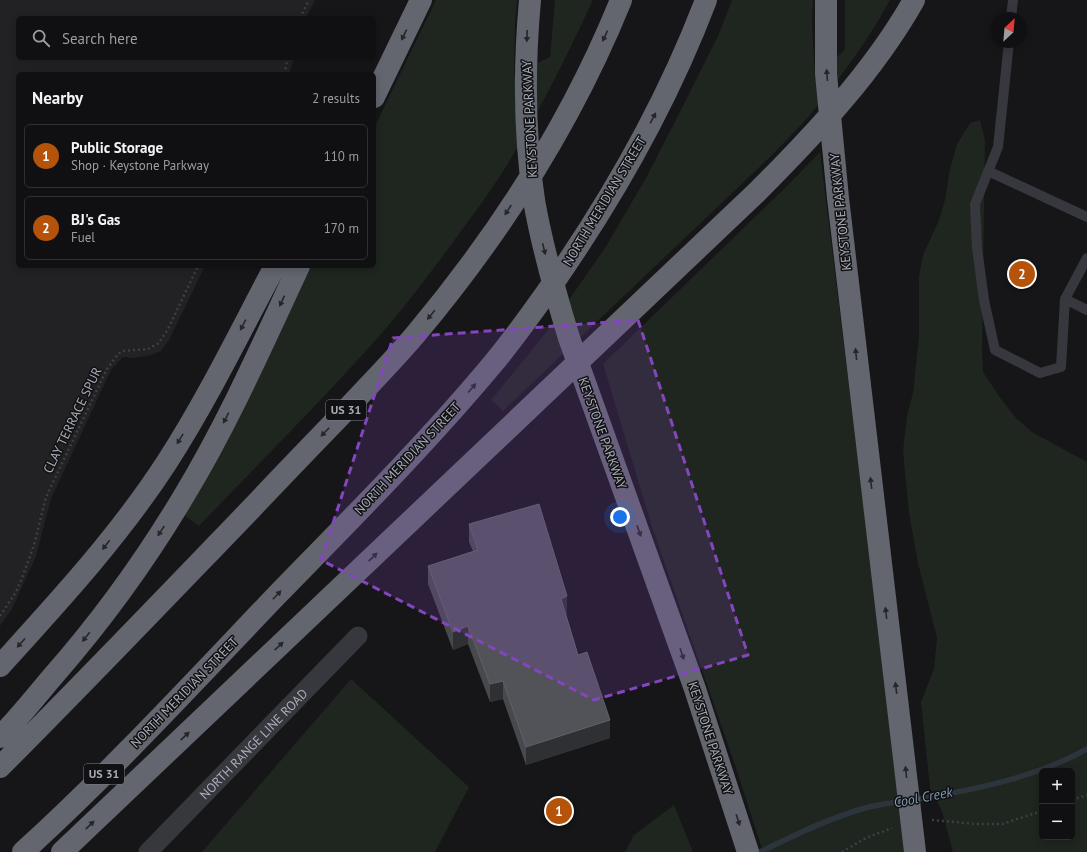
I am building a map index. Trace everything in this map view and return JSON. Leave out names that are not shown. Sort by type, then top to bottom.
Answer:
[{"type":"highway","points":[[376,93],[421,0]]},
{"type":"highway","name":"KEYSTONE PARKWAY","points":[[530,0],[526,71],[526,114],[529,159],[541,237],[569,338],[695,688],[748,852]]},
{"type":"highway","name":"US 31","points":[[0,767],[368,387],[419,330],[457,282],[535,169],[585,79],[621,0]]},
{"type":"highway","name":"NORTH MERIDIAN STREET","points":[[23,852],[87,791],[204,672],[425,442],[492,365],[565,266],[610,195],[660,103],[706,0]]},
{"type":"highway","name":"KEYSTONE PARKWAY","points":[[826,0],[826,74],[838,198],[915,852]]},
{"type":"highway","points":[[845,96],[902,0]]},
{"type":"highway","points":[[62,852],[757,192],[802,147],[875,60],[914,0]]},
{"type":"highway","points":[[0,666],[91,564],[167,462],[193,418],[274,268]]},
{"type":"highway","points":[[0,737],[76,649],[112,604],[185,494],[213,444],[298,268]]},
{"type":"street","name":"NORTH RANGE LINE ROAD","points":[[148,852],[358,636]]},
{"type":"lane","points":[[1012,12],[1013,0]]},
{"type":"lane","points":[[1008,48],[998,147],[975,204],[977,248],[984,300],[995,350],[1040,373],[1061,367],[1065,299],[1087,258]]},
{"type":"lane","points":[[988,171],[1087,217]]},
{"type":"lane","points":[[1065,299],[1087,310]]},
{"type":"path","points":[[301,16],[309,0]]},
{"type":"path","points":[[284,72],[288,60]]},
{"type":"path","name":"CLAY TERRACE SPUR","points":[[0,616],[16,592],[34,545],[46,497],[107,369],[118,354],[123,351],[148,349],[159,343],[168,329],[197,268]]},
{"type":"path","points":[[1075,799],[1087,795]]},
{"type":"path","points":[[931,820],[976,824],[1002,824],[1039,813]]},
{"type":"path","points":[[842,852],[866,838],[894,828]]},
{"type":"highlighted area","points":[[638,320],[748,655],[594,700],[321,560],[393,338]]},
{"type":"shaded area","points":[[0,0],[315,0],[307,16],[16,16],[16,60],[293,60],[290,72],[16,72],[16,268],[204,268],[169,340],[161,351],[148,356],[133,358],[123,357],[111,370],[51,499],[36,556],[12,609],[0,626]]},
{"type":"shaded area","points":[[436,0],[517,0],[514,74],[550,57],[555,0],[593,0],[552,84],[507,165],[436,265],[399,313],[358,360],[199,526],[181,513],[307,268],[376,268],[376,124]]},
{"type":"shaded area","points":[[732,0],[813,0],[812,22],[815,80],[845,49],[845,0],[890,0],[853,59],[800,126],[770,157],[503,411],[491,400],[545,334],[605,248],[646,178],[685,102],[719,34]]},
{"type":"shaded area","points":[[980,120],[985,140],[983,372],[1016,418],[1032,432],[1087,462],[1087,852],[953,852],[942,811],[930,788],[921,702],[934,669],[937,638],[918,563],[909,513],[903,451],[907,416],[913,393],[919,337],[919,276],[923,255],[939,220],[945,200],[950,169],[957,144],[970,123]]},
{"type":"shaded area","points":[[820,152],[875,598],[904,852],[763,852],[735,765],[652,527],[603,364],[787,186]]},
{"type":"shaded area","points":[[351,679],[469,787],[435,852],[202,852]]},
{"type":"shaded area","points":[[674,805],[693,852],[625,852],[634,835]]},
{"type":"building","points":[[539,504],[567,596],[561,599],[578,655],[587,652],[610,720],[526,747],[503,681],[490,684],[468,626],[453,632],[428,566],[478,550],[469,524]]},
{"type":"waterway","name":"Cool Creek","points":[[914,800],[1003,782],[1046,768],[1087,749]]},
{"type":"waterway","name":"Cool Creek","points":[[760,852],[813,827],[855,811],[882,804],[905,801]]},
{"type":"place","name":"BJ's Gas","points":[[1022,274]]},
{"type":"place","name":"Public Storage","points":[[559,811]]}]
